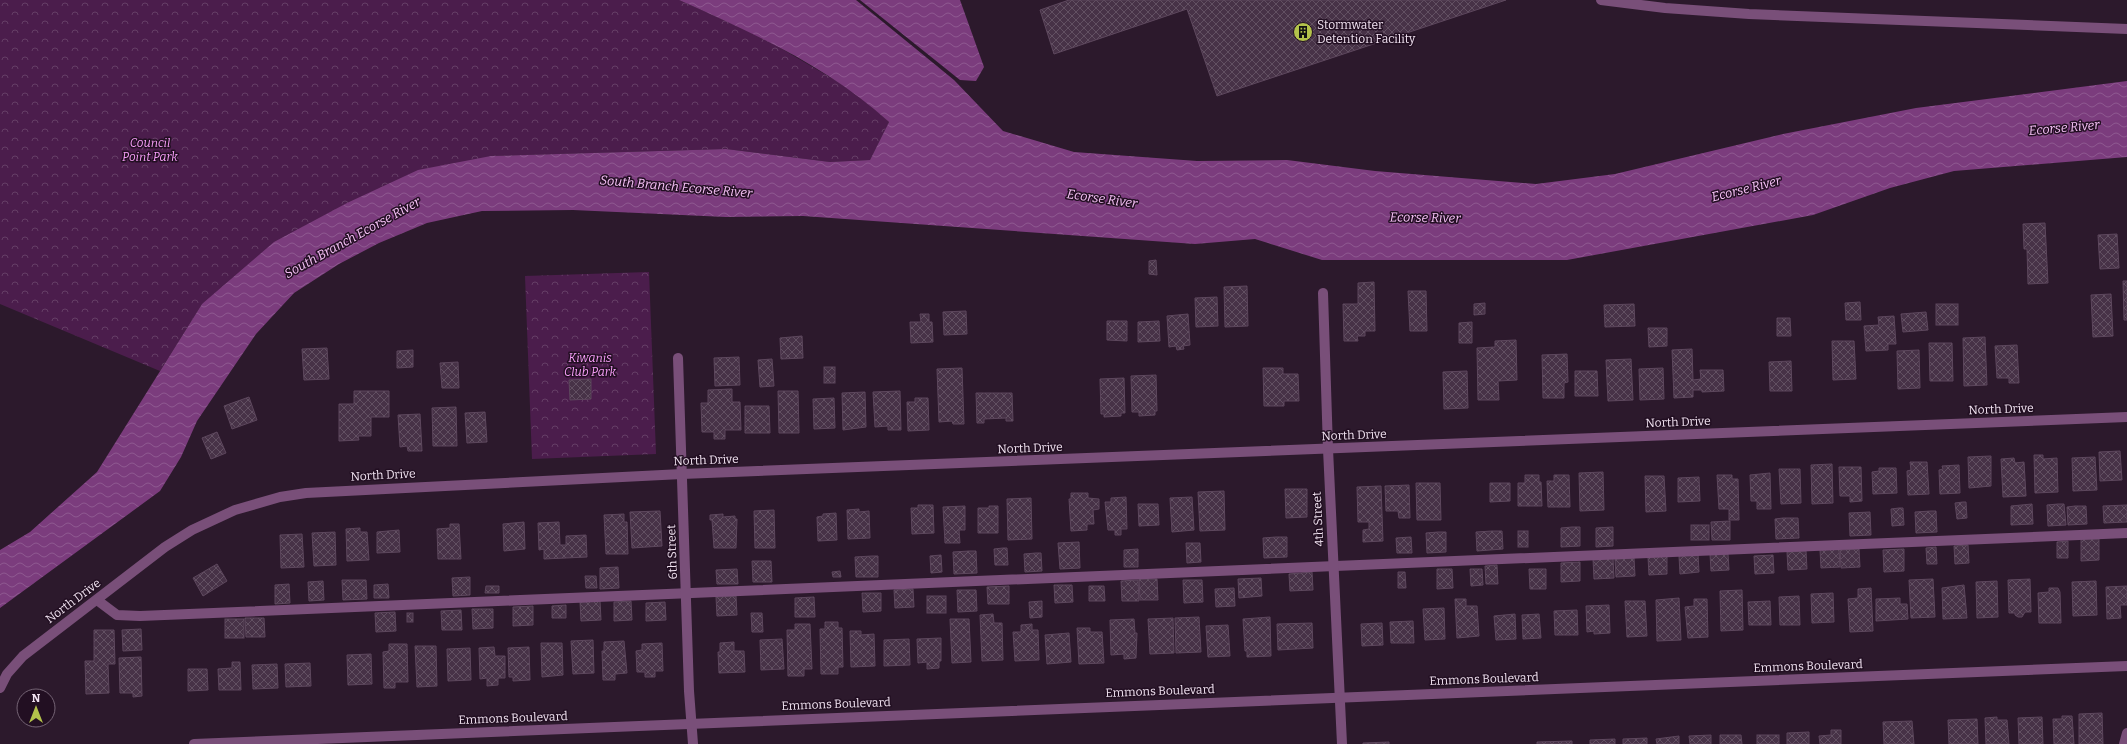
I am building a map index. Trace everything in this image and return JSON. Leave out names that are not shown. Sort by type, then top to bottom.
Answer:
[{"type":"street","points":[[1601,0],[1665,8],[1748,14],[2127,29]]},
{"type":"street","name":"4th Street","points":[[1323,293],[1328,449],[1341,697],[1342,744]]},
{"type":"street","name":"6th Street","points":[[678,358],[693,744]]},
{"type":"street","name":"North Drive","points":[[0,688],[7,674],[23,656],[165,547],[192,530],[235,510],[280,497],[327,491],[682,474],[2127,417]]},
{"type":"street","points":[[97,600],[117,615],[140,616],[2127,533]]},
{"type":"street","name":"Emmons Boulevard","points":[[194,744],[2127,666]]},
{"type":"street","points":[[2124,744],[2127,733]]},
{"type":"green space","name":"Council Point Park","points":[[0,0],[679,0],[760,36],[857,93],[889,122],[870,160],[830,162],[726,149],[491,156],[202,304],[160,371],[0,304]]},
{"type":"green space","name":"Kiwanis Club Park","points":[[649,272],[656,454],[532,459],[525,276]]},
{"type":"water","points":[[679,0],[856,0],[954,80],[1003,131],[1074,152],[1197,161],[1287,160],[1375,171],[1536,184],[1615,174],[1783,134],[1916,108],[2127,81],[2127,157],[1954,171],[1890,188],[1813,215],[1567,260],[1322,260],[1255,239],[1195,244],[803,216],[726,217],[573,210],[482,211],[427,223],[379,243],[339,264],[294,293],[256,334],[197,421],[181,457],[160,491],[0,608],[0,550],[30,532],[97,472],[202,304],[274,242],[347,203],[418,170],[491,156],[726,149],[830,162],[870,160],[889,122],[866,102],[816,68],[789,53],[735,25]]},
{"type":"water","points":[[860,0],[960,0],[984,67],[976,81],[960,80]]},
{"type":"building","name":"Stormwater Detention Facility","points":[[1069,0],[1506,0],[1217,96],[1187,9],[1054,54],[1040,10]]},
{"type":"building","points":[[2045,223],[2048,283],[2028,284],[2027,249],[2024,249],[2023,224]]},
{"type":"building","points":[[2117,234],[2119,268],[2100,269],[2098,235]]},
{"type":"building","points":[[1156,260],[1157,275],[1149,274],[1149,261]]},
{"type":"building","points":[[2123,281],[2127,281],[2127,320],[2124,320]]},
{"type":"building","points":[[1374,282],[1375,331],[1365,331],[1365,336],[1357,336],[1358,341],[1344,341],[1343,304],[1358,304],[1358,283]]},
{"type":"building","points":[[1247,286],[1248,326],[1225,327],[1224,287]]},
{"type":"building","points":[[1408,291],[1426,291],[1427,331],[1410,331]]},
{"type":"building","points":[[2111,294],[2113,336],[2093,337],[2091,295]]},
{"type":"building","points":[[1217,297],[1218,326],[1196,327],[1195,298]]},
{"type":"building","points":[[1860,302],[1861,320],[1846,320],[1845,303]]},
{"type":"building","points":[[1485,303],[1485,314],[1474,315],[1474,304]]},
{"type":"building","points":[[1634,304],[1635,326],[1605,327],[1604,305]]},
{"type":"building","points":[[1936,304],[1958,304],[1958,325],[1936,325]]},
{"type":"building","points":[[966,311],[967,334],[944,335],[943,312]]},
{"type":"building","points":[[1926,312],[1928,330],[1903,332],[1901,314]]},
{"type":"building","points":[[920,314],[929,314],[929,322],[932,322],[933,342],[911,343],[910,322],[921,322]]},
{"type":"building","points":[[1188,314],[1190,345],[1183,346],[1184,349],[1177,350],[1176,346],[1169,347],[1167,316]]},
{"type":"building","points":[[1894,316],[1896,344],[1888,344],[1888,350],[1866,351],[1864,326],[1879,325],[1878,317]]},
{"type":"building","points":[[1777,318],[1790,318],[1791,336],[1777,336]]},
{"type":"building","points":[[1107,321],[1127,321],[1127,341],[1107,340]]},
{"type":"building","points":[[1159,321],[1160,341],[1138,342],[1138,322]]},
{"type":"building","points":[[1472,322],[1472,343],[1459,343],[1459,323]]},
{"type":"building","points":[[1648,328],[1667,328],[1667,346],[1649,347]]},
{"type":"building","points":[[802,336],[803,358],[781,359],[780,338]]},
{"type":"building","points":[[1985,337],[1987,385],[1964,386],[1963,338]]},
{"type":"building","points":[[1516,340],[1517,380],[1498,381],[1499,400],[1478,400],[1477,348],[1495,347],[1495,341]]},
{"type":"building","points":[[1832,341],[1854,341],[1856,379],[1833,380]]},
{"type":"building","points":[[1929,343],[1952,343],[1953,381],[1930,381]]},
{"type":"building","points":[[2017,345],[2019,383],[2009,383],[2009,378],[1997,378],[1995,346]]},
{"type":"building","points":[[327,348],[329,379],[304,380],[302,349]]},
{"type":"building","points":[[1692,349],[1693,380],[1701,379],[1700,370],[1723,370],[1724,391],[1702,392],[1702,390],[1693,390],[1693,397],[1674,398],[1672,350]]},
{"type":"building","points":[[413,350],[413,367],[397,368],[397,351]]},
{"type":"building","points":[[1919,350],[1920,388],[1898,389],[1897,351]]},
{"type":"building","points":[[1567,354],[1568,382],[1564,383],[1564,398],[1543,398],[1542,355]]},
{"type":"building","points":[[739,357],[740,385],[715,386],[714,358]]},
{"type":"building","points":[[772,359],[774,386],[760,387],[758,360]]},
{"type":"building","points":[[1631,359],[1633,400],[1608,401],[1606,360]]},
{"type":"building","points":[[1791,361],[1792,391],[1770,391],[1769,362]]},
{"type":"building","points":[[458,362],[459,388],[442,388],[440,363]]},
{"type":"building","points":[[824,367],[835,367],[835,383],[824,383]]},
{"type":"building","points":[[962,368],[964,424],[953,424],[952,421],[939,422],[937,369]]},
{"type":"building","points":[[1263,368],[1283,368],[1283,374],[1298,374],[1299,401],[1284,401],[1284,406],[1264,406]]},
{"type":"building","points":[[1663,368],[1664,399],[1640,400],[1639,369]]},
{"type":"building","points":[[1467,371],[1468,408],[1444,409],[1443,372]]},
{"type":"building","points":[[1575,371],[1597,371],[1598,396],[1575,396]]},
{"type":"building","points":[[1156,375],[1157,411],[1155,411],[1155,415],[1139,416],[1139,412],[1132,412],[1131,376]]},
{"type":"building","points":[[1124,378],[1125,413],[1121,413],[1121,416],[1104,417],[1104,414],[1101,414],[1100,379]]},
{"type":"building","points":[[591,379],[591,399],[570,400],[569,380]]},
{"type":"building","points":[[732,389],[732,402],[740,402],[741,430],[725,430],[725,439],[714,439],[714,432],[702,432],[701,403],[708,403],[708,390]]},
{"type":"building","points":[[354,391],[389,391],[389,417],[371,417],[371,436],[358,436],[359,440],[339,441],[339,404],[354,404]]},
{"type":"building","points":[[778,391],[798,391],[799,433],[779,433]]},
{"type":"building","points":[[900,391],[901,430],[888,430],[888,426],[875,427],[873,392]]},
{"type":"building","points":[[865,392],[866,427],[843,430],[842,393]]},
{"type":"building","points":[[976,393],[1012,393],[1013,421],[1006,421],[1006,418],[984,419],[984,423],[977,423]]},
{"type":"building","points":[[249,397],[257,420],[232,429],[224,406]]},
{"type":"building","points":[[834,398],[835,428],[814,429],[813,399]]},
{"type":"building","points":[[915,398],[928,398],[929,430],[908,431],[907,402],[915,402]]},
{"type":"building","points":[[745,406],[769,406],[770,433],[745,433]]},
{"type":"building","points":[[456,407],[457,446],[433,446],[432,408]]},
{"type":"building","points":[[485,412],[487,442],[467,443],[465,413]]},
{"type":"building","points":[[420,414],[422,451],[408,451],[407,446],[400,447],[398,415]]},
{"type":"building","points":[[217,432],[226,453],[211,459],[202,438]]},
{"type":"building","points":[[2120,451],[2122,480],[2100,481],[2099,452]]},
{"type":"building","points":[[2034,455],[2043,455],[2043,459],[2057,458],[2058,492],[2035,493]]},
{"type":"building","points":[[1991,456],[1991,486],[1969,488],[1968,457]]},
{"type":"building","points":[[2095,457],[2097,490],[2073,491],[2072,458]]},
{"type":"building","points":[[2014,458],[2015,463],[2024,462],[2026,496],[2003,497],[2001,459]]},
{"type":"building","points":[[1910,462],[1927,462],[1929,494],[1908,495],[1907,471],[1911,470]]},
{"type":"building","points":[[1832,464],[1833,503],[1812,504],[1811,465]]},
{"type":"building","points":[[1959,465],[1960,493],[1940,494],[1939,470],[1943,469],[1942,466]]},
{"type":"building","points":[[1839,467],[1861,467],[1862,501],[1850,502],[1850,496],[1840,496]]},
{"type":"building","points":[[1879,468],[1896,468],[1897,493],[1873,494],[1872,472],[1879,471]]},
{"type":"building","points":[[1779,469],[1800,469],[1801,503],[1781,504]]},
{"type":"building","points":[[1603,472],[1604,510],[1580,511],[1579,473]]},
{"type":"building","points":[[1770,473],[1771,509],[1757,509],[1757,501],[1751,501],[1750,475]]},
{"type":"building","points":[[1525,475],[1539,475],[1539,482],[1541,482],[1542,506],[1518,506],[1518,483],[1525,483]]},
{"type":"building","points":[[1554,475],[1569,475],[1570,507],[1548,507],[1547,481],[1554,481]]},
{"type":"building","points":[[1717,475],[1732,475],[1732,479],[1738,479],[1739,520],[1729,520],[1729,509],[1719,509]]},
{"type":"building","points":[[1645,476],[1664,476],[1666,511],[1646,512]]},
{"type":"building","points":[[1699,477],[1700,501],[1678,502],[1678,478]]},
{"type":"building","points":[[1416,483],[1440,483],[1441,520],[1417,520]]},
{"type":"building","points":[[1490,483],[1510,483],[1510,501],[1490,502]]},
{"type":"building","points":[[1409,485],[1410,518],[1399,518],[1398,511],[1386,511],[1385,486]]},
{"type":"building","points":[[1381,486],[1383,541],[1363,542],[1363,530],[1369,529],[1369,522],[1358,522],[1357,487]]},
{"type":"building","points":[[1285,489],[1307,489],[1307,517],[1286,518]]},
{"type":"building","points":[[1224,491],[1225,530],[1200,531],[1198,492]]},
{"type":"building","points":[[1071,493],[1088,493],[1088,498],[1099,499],[1099,509],[1093,510],[1094,524],[1087,524],[1087,530],[1071,531],[1069,499],[1071,499]]},
{"type":"building","points":[[1126,497],[1127,529],[1121,529],[1121,535],[1115,535],[1115,530],[1108,530],[1105,502],[1111,502],[1111,498]]},
{"type":"building","points":[[1192,497],[1194,530],[1172,532],[1170,498]]},
{"type":"building","points":[[1031,498],[1032,539],[1008,540],[1007,499]]},
{"type":"building","points":[[1966,502],[1967,518],[1957,519],[1955,503]]},
{"type":"building","points":[[1138,504],[1158,504],[1159,525],[1139,526]]},
{"type":"building","points":[[2032,504],[2033,524],[2011,525],[2011,506]]},
{"type":"building","points":[[2064,504],[2066,525],[2048,526],[2047,505]]},
{"type":"building","points":[[918,505],[933,505],[934,533],[912,534],[911,508],[918,508]]},
{"type":"building","points":[[2127,505],[2127,522],[2104,523],[2103,506]]},
{"type":"building","points":[[965,506],[965,530],[959,530],[960,543],[945,543],[943,507]]},
{"type":"building","points":[[989,506],[998,506],[998,533],[978,533],[978,508],[989,508]]},
{"type":"building","points":[[2086,506],[2087,524],[2068,525],[2067,507]]},
{"type":"building","points":[[1903,508],[1904,525],[1892,526],[1891,509]]},
{"type":"building","points":[[859,509],[859,512],[869,511],[870,538],[848,539],[847,510]]},
{"type":"building","points":[[774,510],[775,548],[755,548],[754,511]]},
{"type":"building","points":[[660,511],[662,546],[632,548],[630,512]]},
{"type":"building","points":[[1936,511],[1937,532],[1916,533],[1915,512]]},
{"type":"building","points":[[1870,512],[1871,535],[1850,536],[1849,513]]},
{"type":"building","points":[[836,513],[837,540],[818,541],[817,517],[823,516],[823,514]]},
{"type":"building","points":[[624,514],[624,522],[627,522],[628,554],[606,554],[604,515]]},
{"type":"building","points":[[723,514],[723,517],[735,516],[735,519],[737,519],[736,548],[714,548],[712,520],[710,520],[710,515]]},
{"type":"building","points":[[1798,518],[1799,538],[1776,539],[1775,519]]},
{"type":"building","points":[[1730,521],[1730,540],[1712,540],[1711,522]]},
{"type":"building","points":[[524,522],[525,549],[504,551],[503,524]]},
{"type":"building","points":[[559,522],[560,545],[566,545],[566,536],[586,535],[587,557],[544,559],[544,549],[539,550],[538,523]]},
{"type":"building","points":[[450,524],[459,524],[461,559],[438,559],[437,529],[450,528]]},
{"type":"building","points":[[1691,525],[1709,525],[1709,540],[1691,540]]},
{"type":"building","points":[[1580,527],[1580,546],[1561,547],[1561,528]]},
{"type":"building","points":[[1613,527],[1613,546],[1596,547],[1596,528]]},
{"type":"building","points":[[360,528],[360,532],[367,532],[369,560],[347,561],[346,529]]},
{"type":"building","points":[[399,530],[400,552],[377,553],[377,532]]},
{"type":"building","points":[[1502,531],[1503,549],[1477,551],[1476,532]]},
{"type":"building","points":[[1518,531],[1528,531],[1528,547],[1518,547]]},
{"type":"building","points":[[335,532],[336,565],[314,566],[312,533]]},
{"type":"building","points":[[1446,532],[1446,552],[1427,553],[1426,533]]},
{"type":"building","points":[[302,534],[304,567],[281,568],[280,535]]},
{"type":"building","points":[[1287,537],[1287,557],[1264,558],[1263,538]]},
{"type":"building","points":[[1411,537],[1412,553],[1397,553],[1396,538]]},
{"type":"building","points":[[2081,539],[2099,539],[2099,560],[2081,561]]},
{"type":"building","points":[[2068,541],[2068,558],[2057,558],[2057,542]]},
{"type":"building","points":[[1079,542],[1080,568],[1060,569],[1058,543]]},
{"type":"building","points":[[1186,543],[1200,543],[1201,562],[1187,563]]},
{"type":"building","points":[[1968,545],[1969,563],[1955,564],[1954,546]]},
{"type":"building","points":[[1936,547],[1937,564],[1927,564],[1926,548]]},
{"type":"building","points":[[1007,548],[1008,565],[995,565],[994,549]]},
{"type":"building","points":[[1138,549],[1138,567],[1124,567],[1124,550]]},
{"type":"building","points":[[1839,549],[1840,567],[1821,568],[1820,550]]},
{"type":"building","points":[[1859,549],[1860,567],[1841,568],[1840,550]]},
{"type":"building","points":[[1904,549],[1904,571],[1884,572],[1883,550]]},
{"type":"building","points":[[976,551],[977,573],[954,574],[953,552]]},
{"type":"building","points":[[1806,551],[1807,569],[1788,570],[1787,552]]},
{"type":"building","points":[[1041,553],[1042,571],[1025,572],[1024,554]]},
{"type":"building","points":[[1698,554],[1699,572],[1680,574],[1679,556]]},
{"type":"building","points":[[1710,554],[1728,554],[1729,570],[1711,571]]},
{"type":"building","points":[[941,555],[942,572],[931,573],[930,556]]},
{"type":"building","points":[[1773,555],[1774,573],[1755,574],[1754,556]]},
{"type":"building","points":[[878,556],[878,577],[856,577],[855,557]]},
{"type":"building","points":[[1667,556],[1667,574],[1649,575],[1648,557]]},
{"type":"building","points":[[1613,558],[1614,578],[1594,579],[1593,559]]},
{"type":"building","points":[[1634,558],[1635,576],[1616,577],[1615,559]]},
{"type":"building","points":[[752,561],[771,561],[772,582],[753,582]]},
{"type":"building","points":[[1580,562],[1580,581],[1561,582],[1561,563]]},
{"type":"building","points":[[217,564],[227,581],[203,596],[193,578]]},
{"type":"building","points":[[1497,565],[1498,584],[1486,584],[1485,566]]},
{"type":"building","points":[[618,567],[619,588],[600,589],[600,568]]},
{"type":"building","points":[[737,569],[738,584],[717,584],[716,570]]},
{"type":"building","points":[[1437,569],[1452,569],[1453,588],[1437,589]]},
{"type":"building","points":[[1470,569],[1482,569],[1483,585],[1471,586]]},
{"type":"building","points":[[1529,569],[1546,569],[1546,589],[1530,589]]},
{"type":"building","points":[[840,571],[841,577],[833,577],[832,572]]},
{"type":"building","points":[[1312,572],[1313,590],[1290,591],[1289,574]]},
{"type":"building","points":[[1398,572],[1405,572],[1406,588],[1398,588]]},
{"type":"building","points":[[585,576],[596,576],[597,588],[586,588]]},
{"type":"building","points":[[470,577],[470,595],[453,596],[452,578]]},
{"type":"building","points":[[1261,578],[1262,596],[1239,598],[1238,579]]},
{"type":"building","points":[[1139,579],[1157,579],[1158,600],[1140,600]]},
{"type":"building","points":[[1933,579],[1935,617],[1911,618],[1909,580]]},
{"type":"building","points":[[2030,579],[2031,612],[2025,612],[2022,617],[2018,617],[2015,613],[2009,613],[2008,580]]},
{"type":"building","points":[[342,580],[366,580],[367,599],[343,600]]},
{"type":"building","points":[[1138,580],[1139,601],[1122,601],[1121,581]]},
{"type":"building","points":[[1183,580],[1202,580],[1203,602],[1184,603]]},
{"type":"building","points":[[323,581],[324,600],[309,601],[308,582]]},
{"type":"building","points":[[1997,581],[1998,617],[1977,618],[1976,582]]},
{"type":"building","points":[[2096,581],[2097,615],[2073,616],[2072,582]]},
{"type":"building","points":[[289,584],[290,603],[275,604],[275,585]]},
{"type":"building","points":[[388,584],[389,598],[374,598],[374,585]]},
{"type":"building","points":[[1054,585],[1072,585],[1073,602],[1055,603]]},
{"type":"building","points":[[1964,585],[1967,618],[1943,619],[1942,588]]},
{"type":"building","points":[[486,586],[499,586],[499,593],[485,593]]},
{"type":"building","points":[[1009,586],[1009,604],[988,604],[987,587]]},
{"type":"building","points":[[1089,586],[1104,586],[1105,601],[1089,601]]},
{"type":"building","points":[[2127,586],[2127,605],[2120,605],[2121,618],[2107,619],[2106,587]]},
{"type":"building","points":[[1234,588],[1235,606],[1216,607],[1215,589]]},
{"type":"building","points":[[1871,588],[1873,631],[1850,632],[1848,599],[1858,598],[1858,589]]},
{"type":"building","points":[[2049,588],[2058,588],[2060,592],[2061,623],[2039,623],[2038,593],[2049,592]]},
{"type":"building","points":[[913,589],[914,607],[895,608],[894,590]]},
{"type":"building","points":[[957,590],[976,590],[977,611],[958,612]]},
{"type":"building","points":[[1742,590],[1743,630],[1721,631],[1720,591]]},
{"type":"building","points":[[862,593],[881,593],[881,611],[863,612]]},
{"type":"building","points":[[1833,593],[1834,622],[1812,623],[1811,594]]},
{"type":"building","points":[[736,596],[737,615],[717,616],[716,597]]},
{"type":"building","points":[[927,596],[946,596],[946,613],[927,613]]},
{"type":"building","points":[[1799,596],[1800,625],[1780,625],[1779,597]]},
{"type":"building","points":[[814,597],[815,617],[795,617],[795,598]]},
{"type":"building","points":[[1679,598],[1681,640],[1657,641],[1656,600]]},
{"type":"building","points":[[1900,598],[1900,604],[1907,604],[1908,619],[1876,621],[1876,599]]},
{"type":"building","points":[[1455,599],[1466,599],[1466,606],[1477,606],[1479,636],[1457,638]]},
{"type":"building","points":[[1694,599],[1707,599],[1708,637],[1688,638],[1685,607],[1694,606]]},
{"type":"building","points":[[600,601],[601,620],[581,621],[580,602]]},
{"type":"building","points":[[631,601],[632,620],[614,621],[614,602]]},
{"type":"building","points":[[1042,601],[1042,617],[1030,618],[1029,602]]},
{"type":"building","points":[[1625,601],[1645,601],[1647,636],[1627,637]]},
{"type":"building","points":[[1770,601],[1771,625],[1749,625],[1748,602]]},
{"type":"building","points":[[665,602],[666,620],[646,621],[646,603]]},
{"type":"building","points":[[566,605],[566,618],[552,618],[552,606]]},
{"type":"building","points":[[1609,605],[1610,633],[1594,634],[1594,631],[1587,632],[1586,606]]},
{"type":"building","points":[[533,606],[533,625],[513,626],[513,607]]},
{"type":"building","points":[[1444,608],[1445,639],[1425,640],[1423,609]]},
{"type":"building","points":[[472,609],[493,609],[493,628],[473,629]]},
{"type":"building","points":[[461,610],[462,630],[442,630],[441,611]]},
{"type":"building","points":[[1577,610],[1578,635],[1555,635],[1554,611]]},
{"type":"building","points":[[395,612],[396,631],[376,632],[375,613]]},
{"type":"building","points":[[407,613],[413,613],[413,622],[407,622]]},
{"type":"building","points":[[751,613],[762,613],[763,632],[752,632]]},
{"type":"building","points":[[993,614],[994,623],[1002,623],[1003,660],[982,661],[980,615]]},
{"type":"building","points":[[1515,614],[1516,639],[1496,640],[1494,616]]},
{"type":"building","points":[[1539,614],[1541,638],[1523,639],[1522,615]]},
{"type":"building","points":[[1199,617],[1201,652],[1176,653],[1175,618]]},
{"type":"building","points":[[1270,617],[1271,656],[1247,657],[1247,651],[1245,651],[1243,619]]},
{"type":"building","points":[[245,618],[264,618],[265,637],[246,637]]},
{"type":"building","points":[[1173,618],[1174,653],[1150,654],[1148,619]]},
{"type":"building","points":[[225,619],[244,619],[244,638],[225,638]]},
{"type":"building","points":[[950,619],[969,619],[971,662],[952,663]]},
{"type":"building","points":[[1134,619],[1135,633],[1137,633],[1136,658],[1124,659],[1124,654],[1111,655],[1110,620]]},
{"type":"building","points":[[1413,621],[1414,643],[1391,643],[1390,622]]},
{"type":"building","points":[[825,622],[838,622],[838,628],[842,628],[843,667],[838,667],[838,674],[821,674],[820,629],[825,629]]},
{"type":"building","points":[[1312,623],[1313,648],[1278,650],[1277,624]]},
{"type":"building","points":[[1382,623],[1383,645],[1362,646],[1361,624]]},
{"type":"building","points":[[795,624],[810,624],[812,669],[804,669],[804,676],[788,676],[787,630],[795,630]]},
{"type":"building","points":[[1032,624],[1032,630],[1038,630],[1039,660],[1015,661],[1013,632],[1021,632],[1021,625]]},
{"type":"building","points":[[1228,625],[1230,656],[1208,657],[1206,626]]},
{"type":"building","points":[[1077,628],[1090,628],[1090,632],[1102,632],[1104,663],[1079,664]]},
{"type":"building","points":[[141,629],[142,650],[123,651],[122,630]]},
{"type":"building","points":[[94,630],[114,630],[115,664],[108,664],[109,693],[86,694],[85,661],[94,661]]},
{"type":"building","points":[[850,631],[861,631],[861,635],[874,634],[875,666],[851,667]]},
{"type":"building","points":[[1069,633],[1071,662],[1047,664],[1045,635]]},
{"type":"building","points":[[941,638],[941,661],[939,661],[939,668],[927,669],[927,662],[918,663],[917,639]]},
{"type":"building","points":[[782,639],[784,669],[761,670],[760,640]]},
{"type":"building","points":[[909,639],[910,665],[884,666],[884,640]]},
{"type":"building","points":[[593,640],[594,673],[573,674],[571,641]]},
{"type":"building","points":[[624,641],[627,673],[615,674],[615,680],[603,680],[602,651],[604,651],[604,642]]},
{"type":"building","points":[[734,642],[734,651],[744,651],[745,672],[719,673],[718,652],[720,652],[720,643]]},
{"type":"building","points":[[541,643],[562,643],[563,675],[542,677]]},
{"type":"building","points":[[662,643],[663,671],[655,671],[655,677],[645,677],[645,672],[637,672],[636,651],[642,650],[642,644]]},
{"type":"building","points":[[389,644],[407,644],[408,682],[395,682],[395,688],[384,688],[383,652],[389,651]]},
{"type":"building","points":[[415,646],[436,646],[437,686],[417,687]]},
{"type":"building","points":[[494,647],[495,656],[505,656],[505,678],[498,678],[498,685],[487,686],[487,678],[480,679],[479,648]]},
{"type":"building","points":[[529,647],[530,680],[513,681],[513,677],[509,677],[508,648]]},
{"type":"building","points":[[470,648],[471,680],[448,681],[447,649]]},
{"type":"building","points":[[371,654],[372,684],[348,685],[347,655]]},
{"type":"building","points":[[141,657],[142,696],[133,697],[133,693],[120,693],[119,658]]},
{"type":"building","points":[[232,662],[240,662],[241,690],[219,690],[218,669],[232,668]]},
{"type":"building","points":[[310,663],[311,686],[286,687],[285,664]]},
{"type":"building","points":[[277,664],[278,688],[253,689],[252,665]]},
{"type":"building","points":[[188,669],[207,669],[208,690],[188,691]]},
{"type":"building","points":[[2102,713],[2103,744],[2079,744],[2079,714]]},
{"type":"building","points":[[2062,716],[2072,716],[2074,744],[2054,744],[2053,719],[2062,719]]},
{"type":"building","points":[[1997,717],[1997,720],[2007,720],[2009,744],[1986,744],[1985,718]]},
{"type":"building","points":[[2042,717],[2043,744],[2019,744],[2018,718]]},
{"type":"building","points":[[1977,719],[1978,744],[1949,744],[1948,720]]},
{"type":"building","points":[[1912,721],[1914,744],[1884,744],[1883,722]]},
{"type":"building","points":[[1831,730],[1841,730],[1841,744],[1820,744],[1819,736],[1831,735]]},
{"type":"building","points":[[1809,732],[1809,744],[1787,744],[1787,733]]},
{"type":"building","points":[[1711,735],[1711,744],[1690,744],[1689,736]]},
{"type":"building","points":[[1720,735],[1741,735],[1742,744],[1720,744]]},
{"type":"building","points":[[1757,735],[1779,735],[1779,744],[1757,744]]},
{"type":"building","points":[[1679,736],[1679,744],[1657,744],[1656,739]]},
{"type":"building","points":[[1647,738],[1647,744],[1623,744],[1623,739]]},
{"type":"building","points":[[1615,739],[1615,744],[1590,744],[1590,740]]},
{"type":"building","points":[[1572,741],[1572,744],[1537,744],[1537,742]]},
{"type":"building","points":[[1389,742],[1389,744],[1363,744],[1363,743]]},
{"type":"place","name":"Stormwater Detention Facility","points":[[1303,32]]},
{"type":"water label","name":"Ecorse River","points":[[2064,127]]},
{"type":"water label","name":"South Branch Ecorse River","points":[[676,186]]},
{"type":"water label","name":"Ecorse River","points":[[1746,188]]},
{"type":"water label","name":"Ecorse River","points":[[1102,198]]},
{"type":"water label","name":"Ecorse River","points":[[1425,217]]},
{"type":"water label","name":"South Branch Ecorse River","points":[[352,237]]}]
